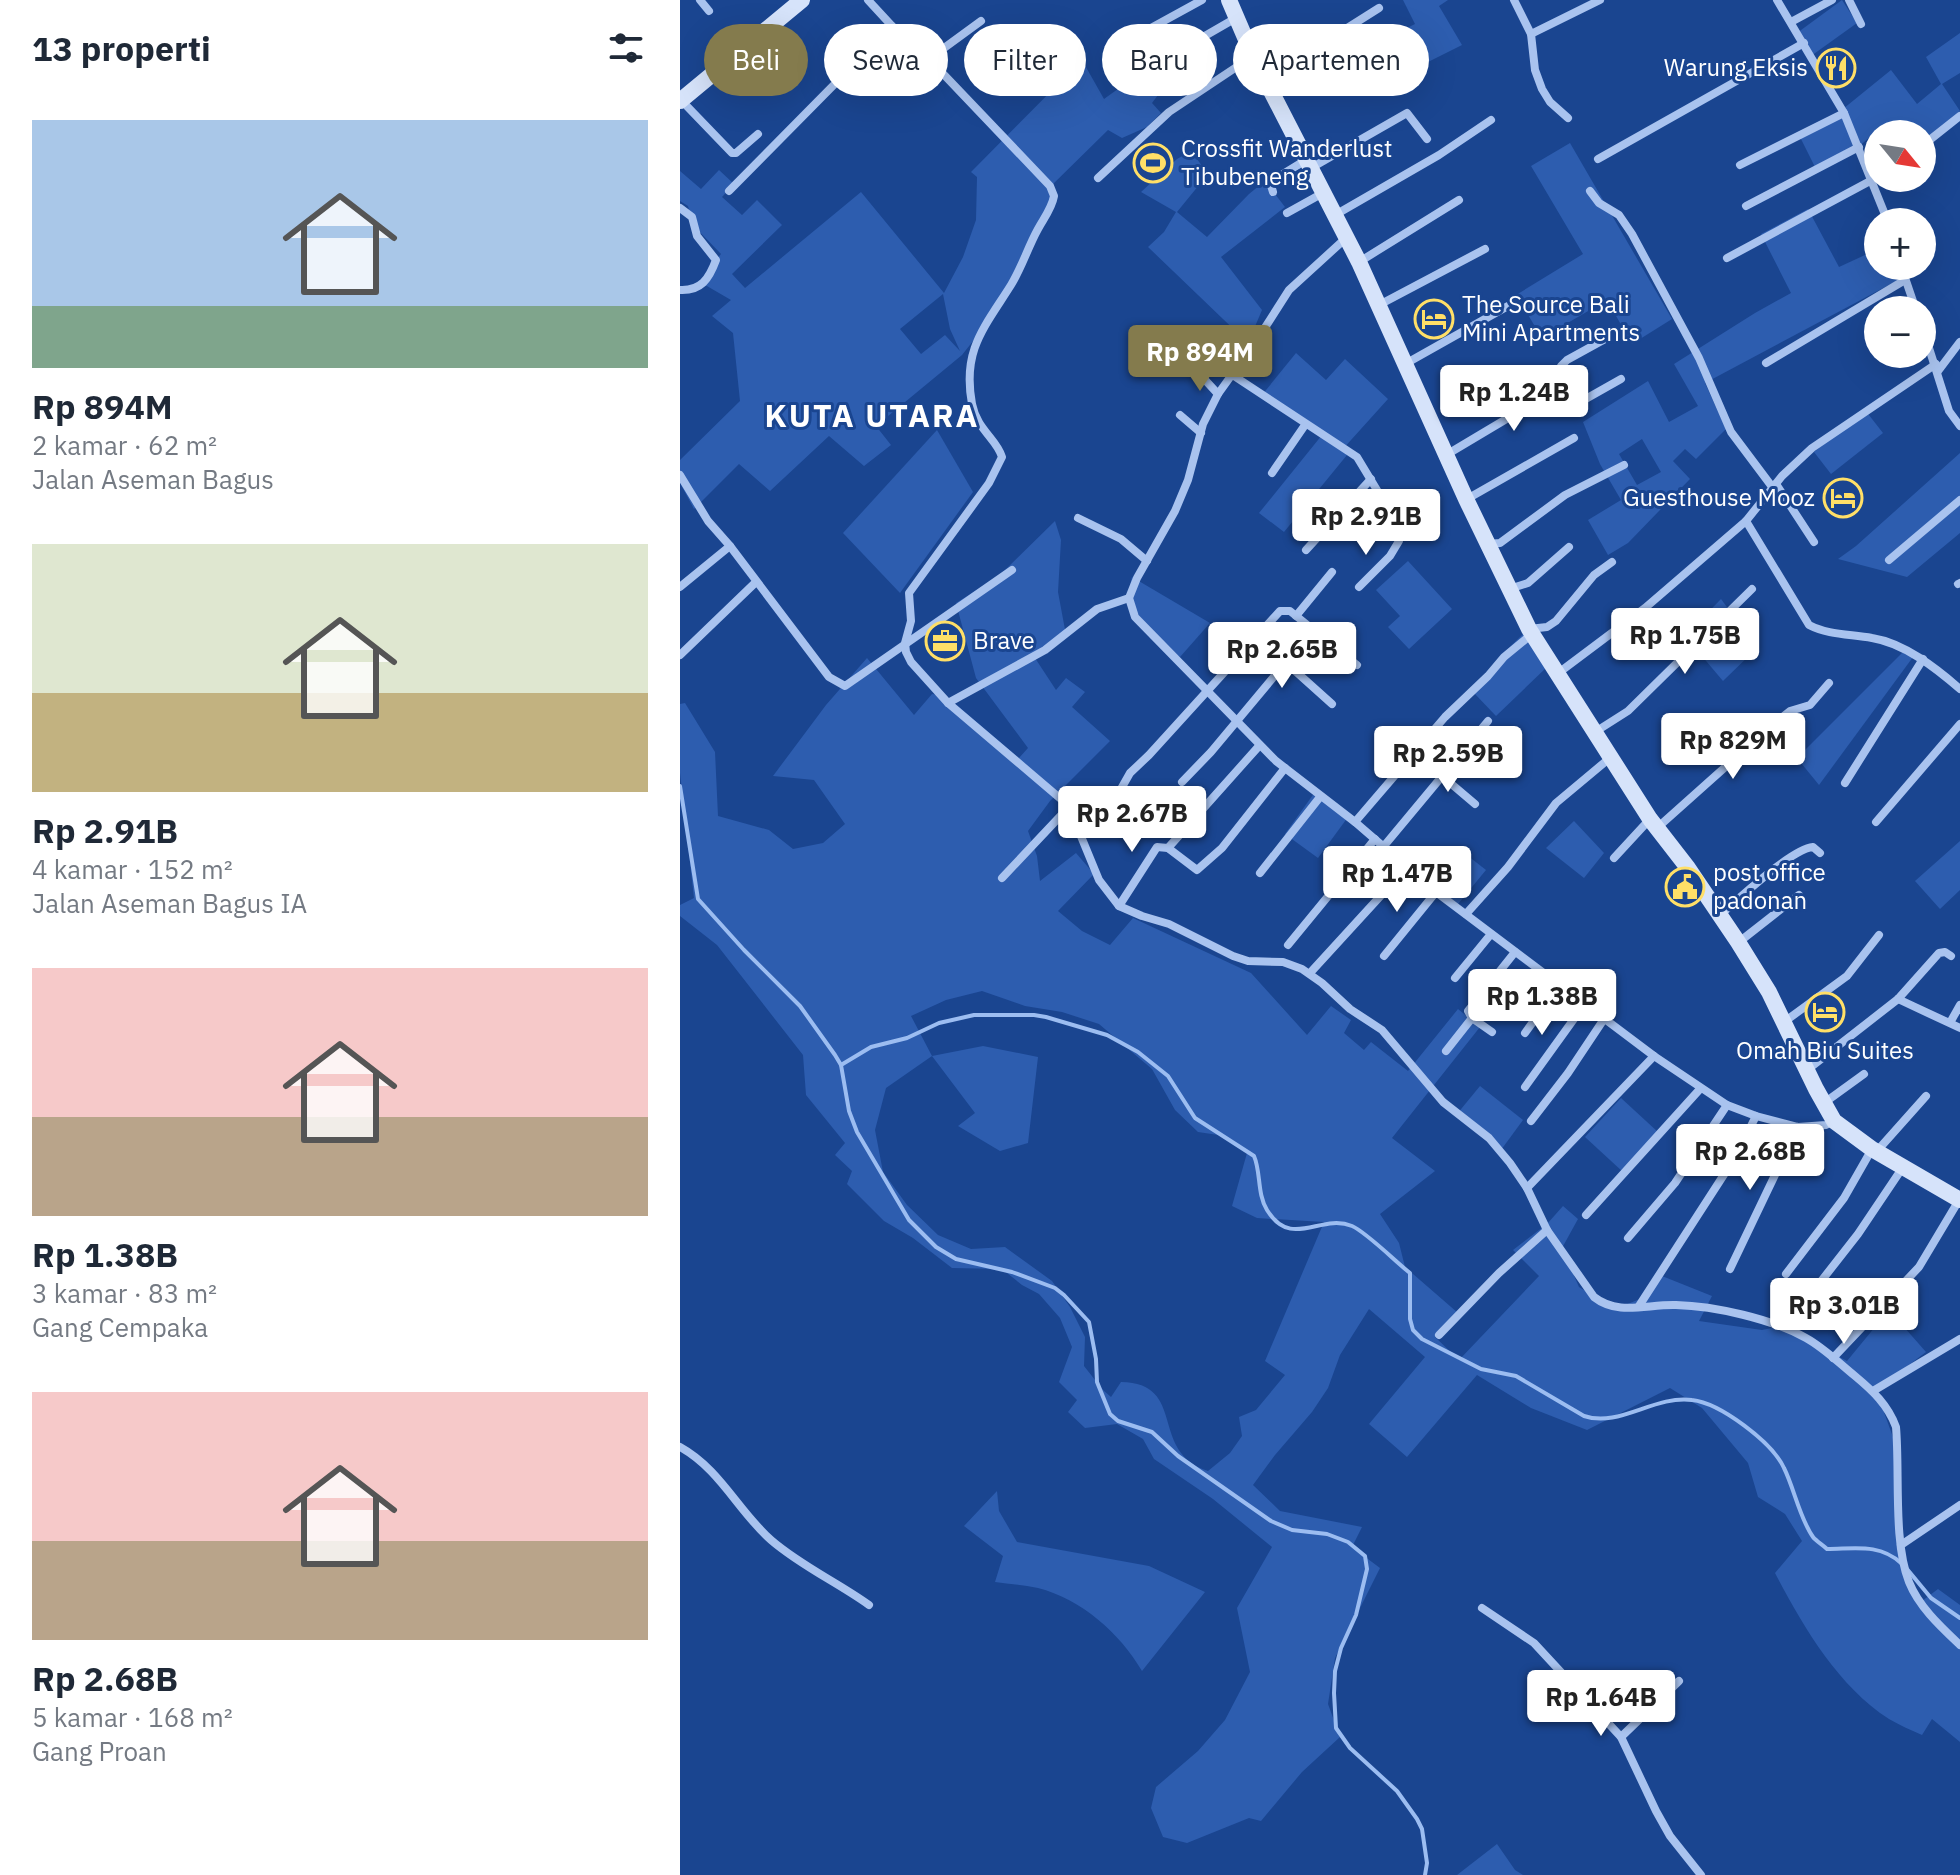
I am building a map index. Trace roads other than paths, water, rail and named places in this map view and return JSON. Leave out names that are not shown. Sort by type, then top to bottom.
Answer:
[{"type":"main road","points":[[680,100],[802,0]]},
{"type":"main road","points":[[1229,0],[1240,24]]},
{"type":"main road","points":[[1275,96],[1359,262],[1530,632],[1654,824],[1738,942],[1784,1022],[1834,1121],[1874,1150],[1960,1200]]},
{"type":"street","points":[[700,0],[709,11]]},
{"type":"street","points":[[868,0],[890,24]]},
{"type":"street","points":[[1155,24],[1202,0]]},
{"type":"street","points":[[1514,0],[1531,34],[1535,70],[1542,89],[1550,102],[1568,118]]},
{"type":"street","points":[[1531,34],[1600,0]]},
{"type":"street","points":[[1777,0],[1844,113],[1864,160]]},
{"type":"street","points":[[1791,22],[1832,0]]},
{"type":"street","points":[[1849,0],[1861,24]]},
{"type":"street","points":[[1354,24],[1379,8]]},
{"type":"street","points":[[1217,29],[1237,17]]},
{"type":"street","points":[[948,45],[981,21]]},
{"type":"street","points":[[1598,159],[1804,43]]},
{"type":"street","points":[[1098,178],[1169,112],[1233,69]]},
{"type":"street","points":[[948,79],[1050,186],[1054,196],[1013,282],[984,327],[971,356],[970,381],[975,415],[1002,457],[981,494],[911,588],[908,597],[911,621],[905,643],[911,662],[948,703],[1062,800],[1099,880],[1119,906],[1169,924],[1233,956],[1248,961],[1283,962],[1310,973],[1350,1009],[1382,1030],[1443,1102],[1489,1138],[1527,1188],[1547,1230],[1594,1297],[1613,1308],[1704,1307],[1772,1324],[1807,1338],[1873,1391],[1889,1409],[1896,1427],[1901,1545],[1909,1582],[1929,1614],[1960,1645]]},
{"type":"street","points":[[729,191],[824,95]]},
{"type":"street","points":[[680,100],[732,153],[758,134]]},
{"type":"street","points":[[1273,192],[1270,182],[1312,164],[1407,113],[1427,139]]},
{"type":"street","points":[[1740,165],[1844,113]]},
{"type":"street","points":[[1936,135],[1960,116]]},
{"type":"street","points":[[1335,215],[1439,155],[1491,120]]},
{"type":"street","points":[[1746,206],[1859,147]]},
{"type":"street","points":[[1727,258],[1864,187]]},
{"type":"street","points":[[1590,191],[1599,203],[1619,215],[1632,234],[1699,358],[1731,432],[1814,542]]},
{"type":"street","points":[[1287,213],[1324,192]]},
{"type":"street","points":[[1359,262],[1459,200]]},
{"type":"street","points":[[680,208],[692,217],[697,236],[716,260],[700,286],[693,290],[680,290]]},
{"type":"street","points":[[1346,238],[1289,290],[1218,394],[1201,433],[1188,480],[1175,511],[1129,598],[1135,617],[1259,746],[1285,768],[1355,822],[1436,892],[1654,1056],[1727,1105],[1756,1116],[1798,1127],[1826,1125],[1834,1121]]},
{"type":"street","points":[[1378,305],[1485,249]]},
{"type":"street","points":[[1766,363],[1905,280],[1911,296]]},
{"type":"street","points":[[1405,364],[1508,306]]},
{"type":"street","points":[[1616,333],[1563,363],[1561,371],[1573,403],[1579,404],[1621,379]]},
{"type":"street","points":[[1557,674],[1645,608],[1746,521],[1789,468],[1812,448],[1937,368],[1960,342]]},
{"type":"street","points":[[1173,345],[1218,394]]},
{"type":"street","points":[[1937,368],[1949,411],[1960,426]]},
{"type":"street","points":[[1231,374],[1357,457],[1371,479],[1386,505],[1399,541],[1390,556],[1359,587]]},
{"type":"street","points":[[1446,455],[1565,384]]},
{"type":"street","points":[[1180,415],[1201,433]]},
{"type":"street","points":[[1272,473],[1305,425]]},
{"type":"street","points":[[1466,499],[1574,438]]},
{"type":"street","points":[[1488,544],[1500,543],[1565,495],[1624,465]]},
{"type":"street","points":[[680,475],[708,521],[829,677],[840,684],[851,683],[1012,570]]},
{"type":"street","points":[[1306,550],[1371,479]]},
{"type":"street","points":[[1889,560],[1960,500]]},
{"type":"street","points":[[1078,518],[1121,539],[1147,561]]},
{"type":"street","points":[[1746,521],[1809,625],[1822,632],[1876,638],[1923,659],[1960,689]]},
{"type":"street","points":[[680,587],[730,546]]},
{"type":"street","points":[[1509,589],[1528,583],[1569,547]]},
{"type":"street","points":[[1355,822],[1445,717],[1504,657],[1530,632],[1556,621],[1594,575],[1612,562]]},
{"type":"street","points":[[1296,616],[1332,572]]},
{"type":"street","points":[[680,655],[756,582]]},
{"type":"street","points":[[1595,732],[1628,711],[1752,589]]},
{"type":"street","points":[[948,703],[1045,650],[1097,609],[1129,598]]},
{"type":"street","points":[[1078,829],[1117,796],[1130,773],[1277,613],[1286,610],[1296,616],[1357,665]]},
{"type":"street","points":[[1845,783],[1923,659]]},
{"type":"street","points":[[1182,782],[1211,752],[1279,669],[1285,666],[1293,669],[1332,704]]},
{"type":"street","points":[[1614,858],[1790,711],[1810,705],[1829,683]]},
{"type":"street","points":[[1384,846],[1488,721]]},
{"type":"street","points":[[1876,822],[1960,724]]},
{"type":"street","points":[[1168,848],[1259,746]]},
{"type":"street","points":[[1466,914],[1508,867],[1556,803],[1611,757]]},
{"type":"street","points":[[1119,906],[1159,846],[1168,848],[1197,870],[1222,848],[1285,768]]},
{"type":"street","points":[[1442,776],[1475,804]]},
{"type":"street","points":[[1260,873],[1320,797]]},
{"type":"street","points":[[1002,878],[1067,809]]},
{"type":"street","points":[[1288,945],[1375,839]]},
{"type":"street","points":[[1720,915],[1790,857],[1807,847],[1813,847],[1820,853]]},
{"type":"street","points":[[1310,973],[1407,867]]},
{"type":"street","points":[[1384,956],[1436,892]]},
{"type":"street","points":[[1738,942],[1799,895]]},
{"type":"street","points":[[1455,978],[1491,934]]},
{"type":"street","points":[[1784,1022],[1847,976],[1879,935]]},
{"type":"street","points":[[1492,1032],[1472,1018],[1468,1011],[1515,952]]},
{"type":"street","points":[[1806,1070],[1898,999],[1939,953],[1945,952],[1951,956]]},
{"type":"street","points":[[1525,1033],[1559,986]]},
{"type":"street","points":[[1898,999],[1951,1021],[1960,1028]]},
{"type":"street","points":[[1525,1087],[1584,1005]]},
{"type":"street","points":[[1951,1021],[1960,1005]]},
{"type":"street","points":[[1446,1051],[1472,1018]]},
{"type":"street","points":[[1531,1121],[1604,1019]]},
{"type":"street","points":[[1527,1188],[1654,1056]]},
{"type":"street","points":[[1823,1103],[1864,1074]]},
{"type":"street","points":[[1586,1215],[1700,1089]]},
{"type":"street","points":[[1786,1274],[1844,1198],[1874,1150],[1926,1096]]},
{"type":"street","points":[[1628,1238],[1675,1183],[1727,1105]]},
{"type":"street","points":[[1639,1306],[1729,1168],[1756,1116]]},
{"type":"street","points":[[1730,1269],[1798,1127]]},
{"type":"street","points":[[1815,1289],[1858,1234],[1903,1167]]},
{"type":"street","points":[[1833,1358],[1919,1267],[1960,1200]]},
{"type":"street","points":[[1439,1335],[1499,1273],[1547,1230]]},
{"type":"street","points":[[1873,1391],[1960,1339]]},
{"type":"street","points":[[680,1447],[715,1473],[749,1518],[770,1539],[806,1567],[869,1605]]},
{"type":"street","points":[[1901,1545],[1960,1505]]},
{"type":"street","points":[[1482,1608],[1534,1643],[1621,1737],[1670,1836],[1701,1875]]},
{"type":"street","points":[[1621,1737],[1679,1681]]},
{"type":"waterway","points":[[680,786],[698,899],[800,1006],[835,1055],[841,1065],[849,1111],[857,1132],[909,1220],[936,1247],[956,1259],[1012,1272],[1055,1288],[1064,1295],[1089,1322],[1097,1382],[1110,1414],[1118,1421],[1152,1432],[1178,1456],[1271,1521],[1292,1530],[1327,1534],[1348,1542],[1365,1556],[1367,1569],[1356,1615],[1341,1648],[1335,1671],[1336,1728],[1350,1748],[1397,1791],[1417,1819],[1422,1829],[1427,1863],[1425,1875]]},
{"type":"waterway","points":[[841,1065],[871,1047],[907,1038],[939,1023],[974,1015],[1034,1015],[1107,1035],[1138,1052],[1168,1076],[1195,1118],[1254,1156],[1264,1204],[1277,1222],[1286,1228],[1296,1229],[1340,1223],[1352,1226],[1410,1273],[1410,1319],[1413,1330],[1422,1339],[1481,1369],[1516,1376],[1584,1416],[1610,1418],[1678,1400],[1692,1400],[1716,1408],[1744,1425],[1778,1458],[1808,1530],[1816,1540],[1827,1549],[1856,1548],[1884,1552],[1901,1563]]},
{"type":"waterway","points":[[1907,1569],[1931,1598],[1960,1618]]},
{"type":"place","name":"Warung Eksis","points":[[1836,68]]},
{"type":"place","name":"Crossfit Wanderlust Tibubeneng","points":[[1153,163]]},
{"type":"place","name":"The Source Bali Mini Apartments","points":[[1434,319]]},
{"type":"place","name":"Guesthouse Mooz","points":[[1843,498]]},
{"type":"place","name":"Brave","points":[[945,641]]},
{"type":"place","name":"post office padonan","points":[[1685,887]]},
{"type":"place","name":"Omah Biu Suites","points":[[1825,1012]]},
{"type":"district","name":"KUTA UTARA","points":[[872,416]]}]
